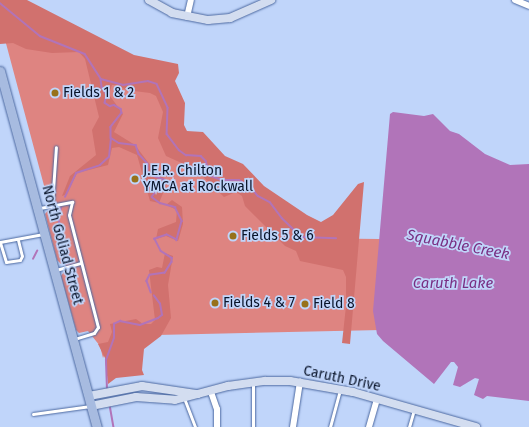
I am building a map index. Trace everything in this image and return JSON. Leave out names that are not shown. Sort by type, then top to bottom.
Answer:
[{"type":"main road","name":"North Goliad Street","points":[[0,71],[3,93],[38,208],[97,427]]},
{"type":"street","points":[[149,0],[172,13],[208,20],[230,18],[271,0]]},
{"type":"street","points":[[187,17],[191,0]]},
{"type":"street","points":[[515,0],[529,6]]},
{"type":"street","points":[[293,427],[300,382]]},
{"type":"street","name":"Caruth Drive","points":[[91,406],[136,397],[175,400],[253,383],[300,382],[377,399],[465,426],[476,427]]},
{"type":"street","name":"Caruth Drive","points":[[89,396],[142,386],[200,395]]},
{"type":"street","points":[[211,392],[217,410],[217,427]]},
{"type":"street","points":[[369,427],[377,399]]},
{"type":"lane","points":[[52,205],[56,147]]},
{"type":"lane","points":[[38,208],[72,202],[69,215],[98,327],[94,333],[74,339]]},
{"type":"lane","points":[[18,240],[22,256],[20,260],[6,262],[0,242],[45,234]]},
{"type":"lane","points":[[55,270],[81,263]]},
{"type":"lane","points":[[253,383],[253,427]]},
{"type":"lane","points":[[330,427],[340,390]]},
{"type":"lane","points":[[184,398],[195,427]]},
{"type":"lane","points":[[32,414],[91,406]]},
{"type":"lane","points":[[409,427],[414,410]]},
{"type":"shaded area","points":[[0,0],[27,0],[134,55],[178,64],[179,73],[175,81],[185,103],[184,125],[187,131],[203,132],[225,156],[243,164],[264,186],[307,215],[321,222],[333,215],[358,184],[364,182],[350,344],[342,343],[346,306],[346,277],[343,270],[300,261],[296,251],[285,246],[245,206],[242,196],[236,192],[224,197],[195,169],[166,156],[158,138],[163,112],[156,96],[150,93],[126,90],[117,85],[112,85],[110,91],[110,96],[123,114],[114,132],[135,145],[157,174],[164,178],[166,186],[159,203],[150,201],[137,155],[119,147],[112,148],[108,165],[77,173],[67,194],[62,196],[70,176],[96,155],[92,130],[99,117],[85,59],[79,52],[52,53],[26,49],[13,43],[0,44]]},
{"type":"shaded area","name":"J.E.R. Chilton YMCA at Rockwall","points":[[0,2],[85,51],[154,83],[167,113],[243,184],[285,238],[380,239],[381,330],[113,336],[103,358],[100,346],[88,331],[79,333],[76,330],[61,276],[66,269],[65,263],[61,264],[57,260],[45,214],[50,208],[0,21]]},
{"type":"shaded area","points":[[172,200],[182,207],[183,224],[178,241],[166,236],[156,239],[158,229],[176,222],[177,210],[166,205]]},
{"type":"shaded area","points":[[165,253],[173,256],[168,285],[171,318],[161,336],[144,349],[142,370],[144,375],[116,378],[108,384],[105,358],[98,344],[108,342],[112,332],[110,324],[136,319],[143,324],[151,324],[155,320],[149,270],[157,267],[162,268]]},
{"type":"water","name":"Caruth Lake","points":[[393,112],[424,116],[433,114],[450,131],[459,134],[485,154],[510,165],[529,164],[529,401],[487,396],[483,399],[474,395],[479,379],[475,378],[460,387],[453,385],[458,367],[454,362],[451,362],[434,384],[383,341],[377,334],[373,311],[390,114]]},
{"type":"waterway","name":"Squabble Creek","points":[[0,3],[40,36],[85,54],[101,79],[123,85],[148,81],[157,84],[168,108],[167,134],[179,150],[186,155],[201,156],[206,161],[211,176],[222,180],[239,180],[251,187],[258,196],[270,202],[282,218],[302,237],[336,238]]},
{"type":"waterway","points":[[101,79],[102,87],[107,95],[105,103],[110,106],[114,105],[121,109],[122,113],[111,127],[111,138],[119,143],[136,145],[139,154],[148,164],[148,174],[165,180],[152,197],[160,203],[175,207],[182,221],[177,240],[167,235],[155,239],[161,251],[172,258],[172,262],[165,273],[150,275],[147,281],[151,292]]},
{"type":"waterway","points":[[65,197],[76,173],[100,165],[109,157],[111,139]]},
{"type":"waterway","points":[[57,246],[63,236],[58,219],[61,208]]},
{"type":"waterway","points":[[33,259],[37,251]]},
{"type":"waterway","points":[[107,390],[106,360],[114,338],[114,324],[120,321],[140,325],[158,318],[162,315],[160,304],[154,296]]},
{"type":"waterway","points":[[110,405],[114,427]]},
{"type":"place","name":"Fields 1 & 2","points":[[55,93]]},
{"type":"place","name":"J.E.R. Chilton YMCA at Rockwall","points":[[135,179]]},
{"type":"place","name":"Fields 5 & 6","points":[[233,236]]},
{"type":"place","name":"Fields 4 & 7","points":[[215,303]]},
{"type":"place","name":"Field 8","points":[[305,304]]}]
